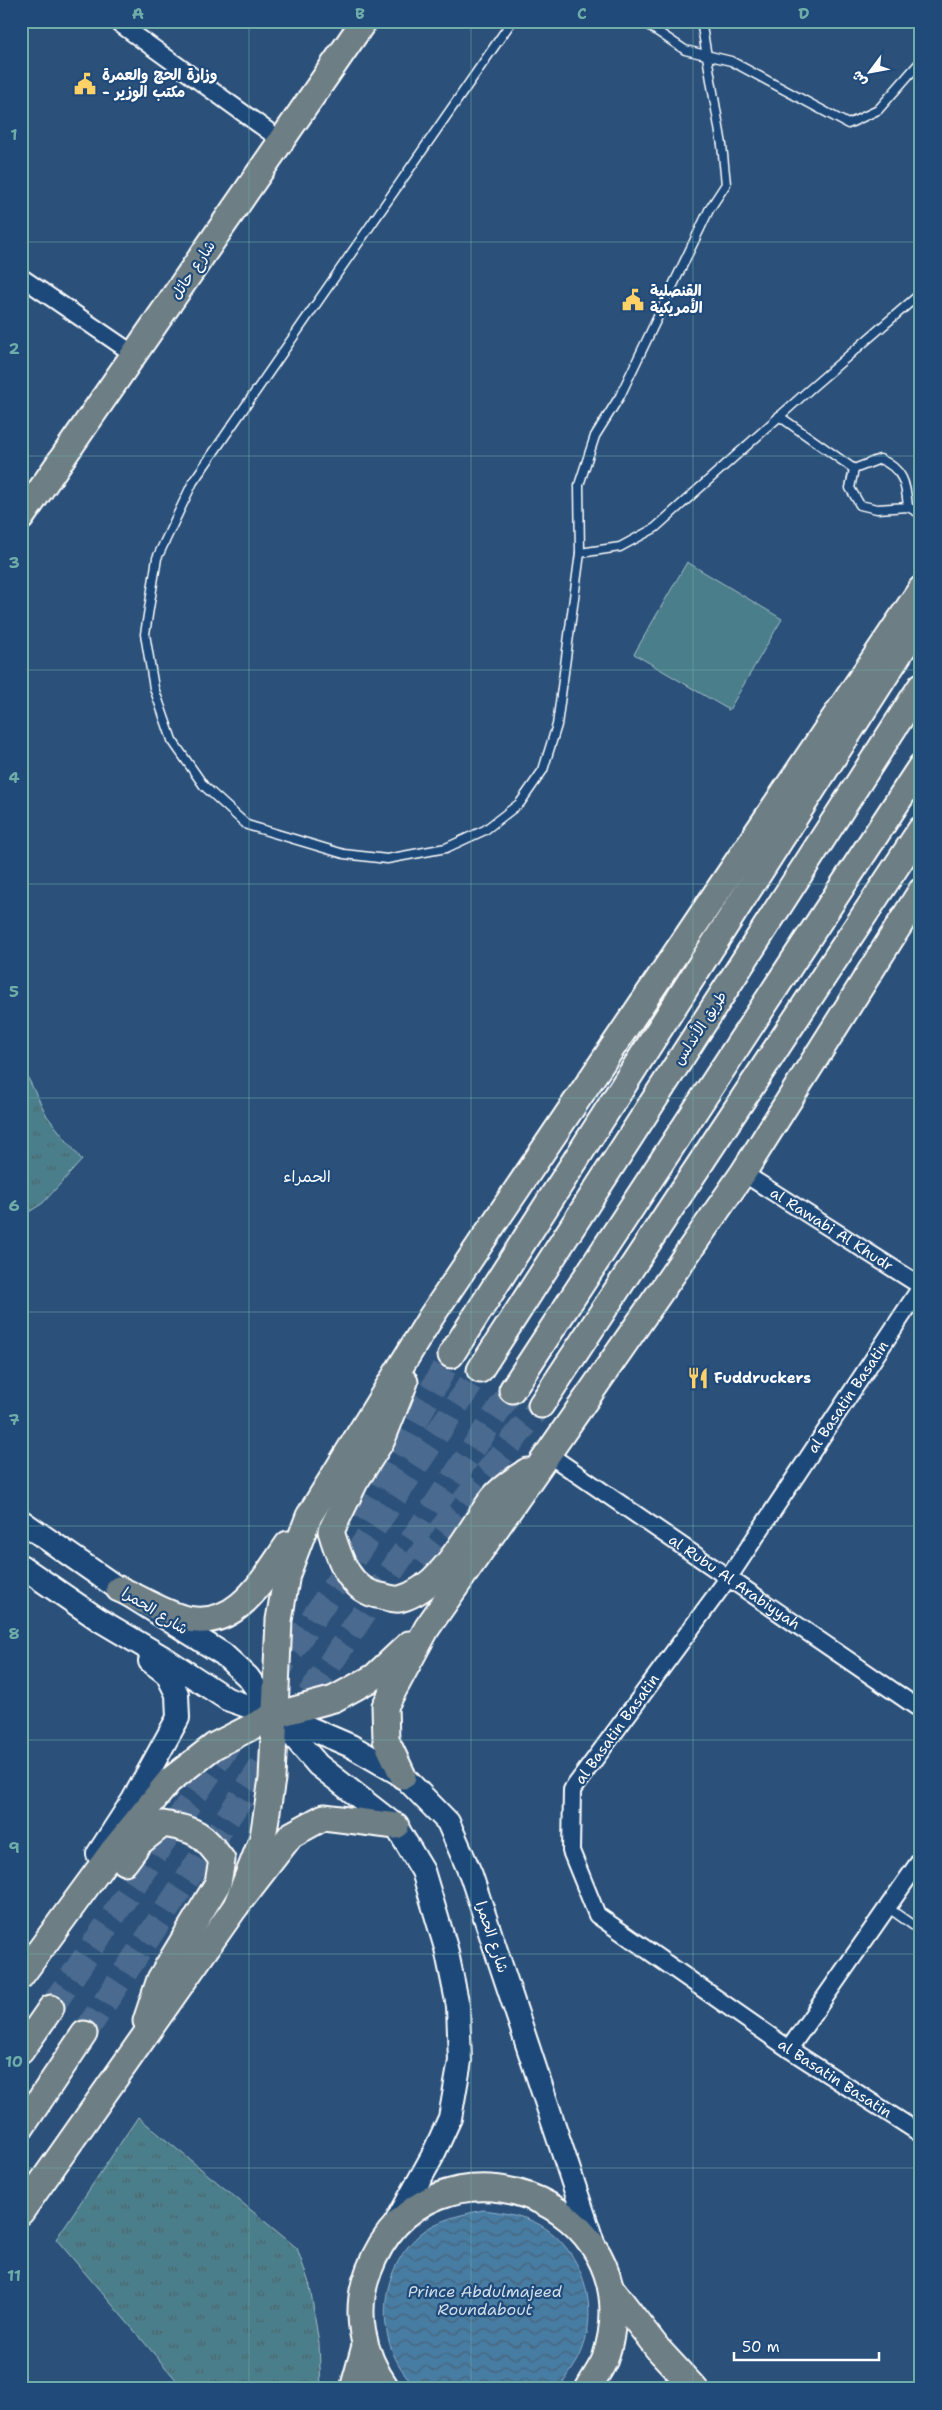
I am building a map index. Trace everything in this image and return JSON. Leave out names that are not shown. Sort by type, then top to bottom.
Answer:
[{"type":"main road","name":"شارع حائل","points":[[21,518],[364,21]]},
{"type":"main road","points":[[119,1589],[183,1618],[208,1621],[231,1614],[252,1596],[309,1516],[431,1316],[921,589]]},
{"type":"main road","points":[[451,1355],[921,620]]},
{"type":"main road","name":"طريق الأندلس","points":[[480,1370],[921,686]]},
{"type":"main road","points":[[512,1390],[921,766]]},
{"type":"main road","points":[[541,1405],[921,829]]},
{"type":"main road","points":[[403,1776],[386,1740],[385,1706],[427,1628],[743,1173],[914,912],[921,891]]},
{"type":"main road","points":[[431,1316],[382,1440],[355,1482],[331,1531],[340,1563],[357,1585],[374,1595],[399,1599],[426,1586],[452,1559],[495,1495],[548,1454]]},
{"type":"main road","points":[[236,1906],[263,1837],[272,1779],[279,1620],[286,1574],[309,1516]]},
{"type":"main road","name":"شارع الحمرا","points":[[21,1521],[119,1589],[223,1654],[248,1677],[275,1715],[318,1765],[396,1826],[423,1871],[446,1948],[458,2006],[460,2061],[450,2118],[432,2157],[394,2226]]},
{"type":"main road","name":"شارع الحمرا","points":[[21,1566],[98,1619],[169,1661],[227,1699],[275,1715],[351,1746],[403,1776],[448,1822],[471,1875],[595,2249]]},
{"type":"main road","points":[[21,1975],[133,1800],[178,1718],[177,1694],[167,1674],[98,1619]]},
{"type":"main road","points":[[21,1975],[114,1849],[169,1781],[214,1746],[275,1715],[334,1699],[374,1677],[427,1628]]},
{"type":"main road","points":[[21,2212],[236,1906],[291,1835],[324,1817],[396,1826]]},
{"type":"main road","points":[[21,1982],[82,1922],[139,1842],[163,1824],[188,1828],[205,1838],[222,1860],[218,1883],[160,1979],[136,2050]]},
{"type":"main road","points":[[21,2052],[51,2008]]},
{"type":"main road","points":[[21,2128],[84,2034]]},
{"type":"main road","points":[[386,2389],[375,2372],[365,2346],[360,2315],[364,2282],[375,2252],[394,2226],[425,2202],[461,2189],[500,2187],[538,2198],[570,2218],[595,2249],[611,2288],[658,2349],[695,2389]]},
{"type":"main road","points":[[588,2389],[604,2360],[613,2325],[611,2288]]},
{"type":"main road","points":[[354,2389],[365,2346]]},
{"type":"street","points":[[116,21],[282,141]]},
{"type":"street","points":[[21,277],[134,355]]},
{"type":"street","name":"al Rawabi Al Khudr","points":[[743,1173],[921,1286]]},
{"type":"street","name":"al Basatin Basatin","points":[[921,1286],[729,1577],[572,1790],[571,1851],[597,1915],[789,2050],[921,2134]]},
{"type":"street","name":"al Rubu Al Arabiyyah","points":[[548,1454],[921,1710]]},
{"type":"street","points":[[789,2050],[921,1859]]},
{"type":"lane","points":[[512,21],[194,482],[157,558],[145,634],[154,688],[172,740],[204,786],[247,825],[344,854],[387,859],[446,848],[485,830],[520,803],[544,770],[557,725],[580,553],[579,485],[595,436],[620,396],[709,210],[726,184],[722,144],[701,21]]},
{"type":"lane","points":[[642,21],[685,50],[731,61],[848,124],[878,110],[921,61]]},
{"type":"lane","points":[[580,553],[620,547],[654,528],[921,293]]},
{"type":"lane","points":[[779,416],[854,469]]},
{"type":"lane","points":[[854,469],[880,459],[892,465],[906,484],[908,507]]},
{"type":"lane","points":[[854,469],[850,488],[860,505],[877,509],[908,507],[921,514]]},
{"type":"lane","points":[[887,1907],[921,1931]]},
{"type":"green space","points":[[687,562],[782,619],[729,710],[634,654]]},
{"type":"green space","points":[[21,1064],[47,1116],[82,1160],[43,1203],[21,1217]]},
{"type":"green space","points":[[138,2117],[297,2248],[310,2286],[319,2344],[321,2389],[184,2389],[56,2239]]},
{"type":"water","name":"Prince Abdulmajeed Roundabout","points":[[483,2210],[525,2218],[541,2225],[562,2243],[574,2259],[582,2276],[587,2294],[589,2314],[587,2333],[582,2351],[573,2368],[557,2389],[419,2389],[404,2373],[393,2354],[387,2333],[385,2312],[394,2270],[404,2251],[419,2235],[434,2225],[450,2218]]},
{"type":"tunnel","points":[[362,1520],[451,1355]]},
{"type":"tunnel","points":[[271,1681],[480,1370]]},
{"type":"tunnel","points":[[84,2034],[512,1390]]},
{"type":"tunnel","points":[[417,1560],[541,1405]]},
{"type":"tunnel","points":[[51,2008],[239,1729]]},
{"type":"place","name":"وزارة الحج والعمرة - مكتب الوزير","points":[[85,84]]},
{"type":"place","name":"القنصلية الأمريكية","points":[[633,300]]},
{"type":"place","name":"Fuddruckers","points":[[698,1378]]},
{"type":"district","name":"الحمراء","points":[[307,1176]]}]
